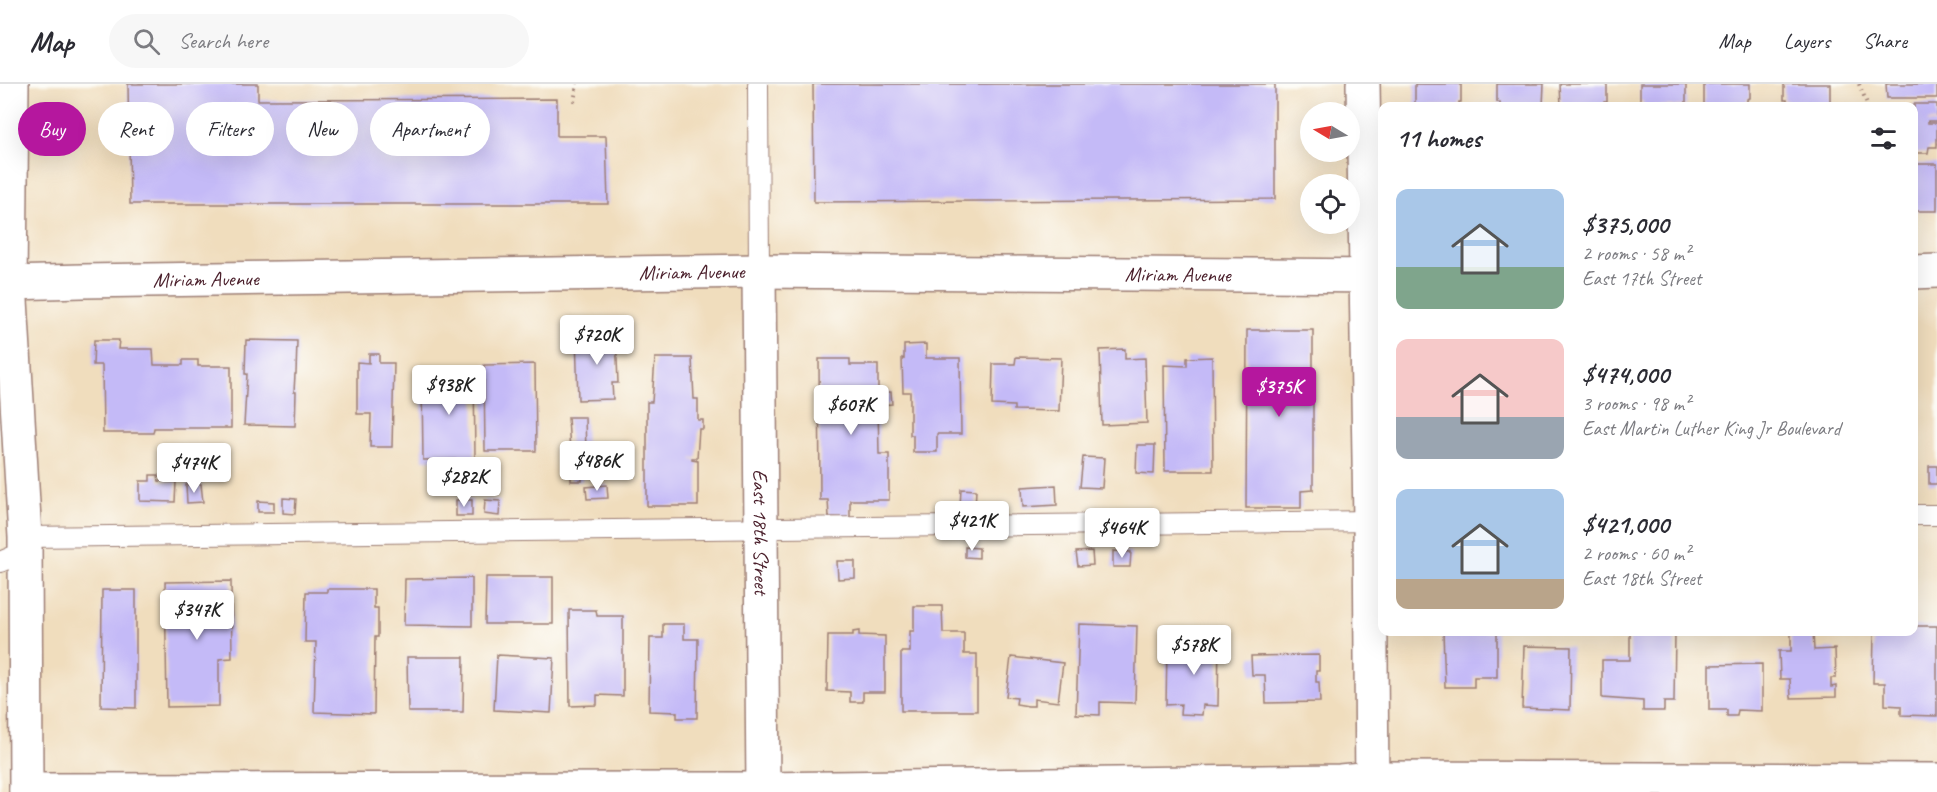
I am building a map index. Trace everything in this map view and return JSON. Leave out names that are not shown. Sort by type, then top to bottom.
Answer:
[{"type":"street","points":[[12,84],[5,284],[26,791],[763,790],[1340,781],[1372,785],[1937,780]]},
{"type":"street","points":[[1363,84],[1374,276],[1377,521],[1372,785]]},
{"type":"street","name":"Miriam Avenue","points":[[5,284],[759,271],[1374,276]]},
{"type":"street","name":"East 18th Street","points":[[759,271],[763,790]]},
{"type":"street","points":[[1918,272],[1937,271]]},
{"type":"lane","points":[[758,84],[759,271]]},
{"type":"lane","points":[[1918,515],[1937,515]]},
{"type":"lane","points":[[16,550],[762,528],[1377,521]]},
{"type":"path","points":[[574,102],[577,84]]},
{"type":"path","points":[[1859,84],[1866,102]]},
{"type":"building","points":[[128,84],[258,84],[258,100],[557,99],[557,136],[606,136],[608,204],[130,204],[129,156],[174,156],[174,102],[128,102]]},
{"type":"building","points":[[813,84],[1275,84],[1275,199],[814,202]]},
{"type":"building","points":[[1415,84],[1461,84],[1461,102],[1415,102]]},
{"type":"building","points":[[1497,84],[1544,84],[1543,102],[1497,102]]},
{"type":"building","points":[[1560,84],[1607,84],[1607,102],[1561,102]]},
{"type":"building","points":[[1640,84],[1686,84],[1686,102],[1640,101]]},
{"type":"building","points":[[1704,84],[1750,84],[1750,98],[1747,102],[1704,102]]},
{"type":"building","points":[[1784,84],[1830,84],[1830,102],[1787,102],[1784,100]]},
{"type":"building","points":[[1886,84],[1937,84],[1937,98],[1887,98]]},
{"type":"building","points":[[1918,104],[1937,104],[1937,121],[1928,121],[1928,123],[1937,123],[1937,147],[1929,147],[1928,153],[1918,153]]},
{"type":"building","points":[[1918,164],[1937,164],[1937,211],[1918,211]]},
{"type":"building","points":[[1247,330],[1313,330],[1313,490],[1301,491],[1301,508],[1246,508]]},
{"type":"building","points":[[616,334],[618,383],[612,383],[613,399],[578,400],[576,336]]},
{"type":"building","points":[[94,340],[119,340],[118,349],[153,349],[154,365],[183,365],[183,360],[198,360],[198,366],[231,366],[231,428],[154,428],[153,433],[103,433],[102,365],[93,365]]},
{"type":"building","points":[[246,340],[297,341],[295,426],[244,425]]},
{"type":"building","points":[[926,344],[926,358],[960,358],[961,434],[937,434],[937,452],[913,452],[913,435],[910,435],[910,392],[903,392],[902,358],[904,359],[904,345]]},
{"type":"building","points":[[1125,349],[1125,359],[1145,358],[1147,423],[1102,425],[1100,350]]},
{"type":"building","points":[[369,354],[379,354],[379,363],[394,363],[392,447],[370,447],[371,414],[357,414],[357,362],[369,363]]},
{"type":"building","points":[[1016,357],[1061,358],[1059,411],[1014,410],[1014,406],[992,405],[993,364],[1015,364]]},
{"type":"building","points":[[1212,357],[1213,471],[1165,471],[1164,365],[1187,366],[1187,358]]},
{"type":"building","points":[[655,358],[692,358],[694,399],[698,399],[698,420],[703,420],[703,429],[699,429],[697,458],[692,458],[698,461],[698,506],[647,506],[647,402],[652,402]]},
{"type":"building","points":[[819,359],[850,359],[850,365],[878,365],[878,392],[891,392],[892,404],[878,405],[879,454],[889,454],[889,500],[850,500],[850,518],[829,517],[828,500],[820,500]]},
{"type":"building","points":[[535,364],[536,451],[485,451],[484,365]]},
{"type":"building","points":[[438,369],[474,369],[475,459],[423,460],[422,383],[439,383]]},
{"type":"building","points":[[568,417],[585,417],[586,452],[570,452]]},
{"type":"building","points":[[1137,445],[1155,445],[1154,474],[1136,473]]},
{"type":"building","points":[[1083,457],[1104,458],[1102,488],[1080,487]]},
{"type":"building","points":[[571,464],[582,464],[582,481],[571,481]]},
{"type":"building","points":[[1929,466],[1937,466],[1937,484],[1929,484]]},
{"type":"building","points":[[150,475],[158,475],[159,481],[176,482],[175,502],[140,501],[140,481],[150,481]]},
{"type":"building","points":[[201,484],[203,502],[187,503],[186,485]]},
{"type":"building","points":[[607,485],[608,498],[587,499],[586,487]]},
{"type":"building","points":[[1056,485],[1057,505],[1023,507],[1022,487]]},
{"type":"building","points":[[961,489],[976,490],[975,508],[960,507]]},
{"type":"building","points":[[283,498],[296,499],[295,514],[283,513]]},
{"type":"building","points":[[456,500],[472,500],[472,516],[456,516]]},
{"type":"building","points":[[485,500],[500,501],[499,516],[484,514]]},
{"type":"building","points":[[258,501],[274,502],[274,512],[258,512]]},
{"type":"building","points":[[965,547],[979,548],[979,558],[965,557]]},
{"type":"building","points":[[1092,551],[1093,565],[1078,566],[1076,552]]},
{"type":"building","points":[[1113,551],[1131,552],[1130,567],[1113,567]]},
{"type":"building","points":[[837,561],[855,561],[855,578],[838,579]]},
{"type":"building","points":[[486,577],[553,577],[553,624],[485,624]]},
{"type":"building","points":[[472,578],[472,626],[404,625],[405,579]]},
{"type":"building","points":[[231,581],[232,658],[219,659],[219,706],[167,707],[165,582]]},
{"type":"building","points":[[327,589],[374,589],[374,608],[378,608],[378,637],[375,637],[374,714],[314,712],[316,642],[305,642],[306,592],[327,592]]},
{"type":"building","points":[[102,590],[136,590],[136,708],[101,707]]},
{"type":"building","points":[[914,606],[942,606],[943,633],[964,633],[964,654],[977,654],[977,711],[901,711],[901,652],[910,652],[910,631],[914,631]]},
{"type":"building","points":[[569,610],[596,610],[597,616],[623,616],[623,696],[597,695],[597,705],[570,706]]},
{"type":"building","points":[[663,624],[684,624],[684,639],[698,639],[697,718],[677,718],[677,712],[649,711],[650,638],[663,638]]},
{"type":"building","points":[[1079,624],[1137,626],[1135,703],[1100,702],[1100,715],[1076,714]]},
{"type":"building","points":[[1918,626],[1937,626],[1937,716],[1901,715],[1901,706],[1885,705],[1885,683],[1873,683],[1874,636],[1918,636]]},
{"type":"building","points":[[859,631],[859,635],[885,636],[885,692],[863,692],[863,702],[850,702],[850,692],[827,691],[828,635],[853,635],[853,632]]},
{"type":"building","points":[[1195,636],[1219,637],[1218,706],[1203,705],[1202,715],[1180,714],[1181,704],[1166,705],[1167,649],[1195,650]]},
{"type":"building","points":[[1443,636],[1497,636],[1497,677],[1474,677],[1474,687],[1445,687]]},
{"type":"building","points":[[1630,636],[1675,636],[1674,702],[1664,702],[1664,711],[1643,711],[1643,701],[1602,698],[1602,660],[1630,660]]},
{"type":"building","points":[[1791,636],[1813,636],[1814,650],[1835,649],[1836,678],[1831,678],[1831,687],[1836,686],[1836,697],[1791,698],[1790,679],[1780,679],[1779,651],[1791,651]]},
{"type":"building","points":[[1524,646],[1571,647],[1570,710],[1522,708]]},
{"type":"building","points":[[497,655],[554,658],[551,713],[494,710]]},
{"type":"building","points":[[1319,655],[1316,682],[1319,682],[1320,702],[1266,703],[1265,675],[1252,675],[1251,656]]},
{"type":"building","points":[[407,657],[464,657],[463,712],[408,712]]},
{"type":"building","points":[[1011,657],[1063,663],[1058,702],[1034,699],[1034,706],[1028,706],[1016,704],[1017,698],[1006,697]]},
{"type":"building","points":[[1762,664],[1762,711],[1738,710],[1737,716],[1727,716],[1727,710],[1709,710],[1709,665]]}]
